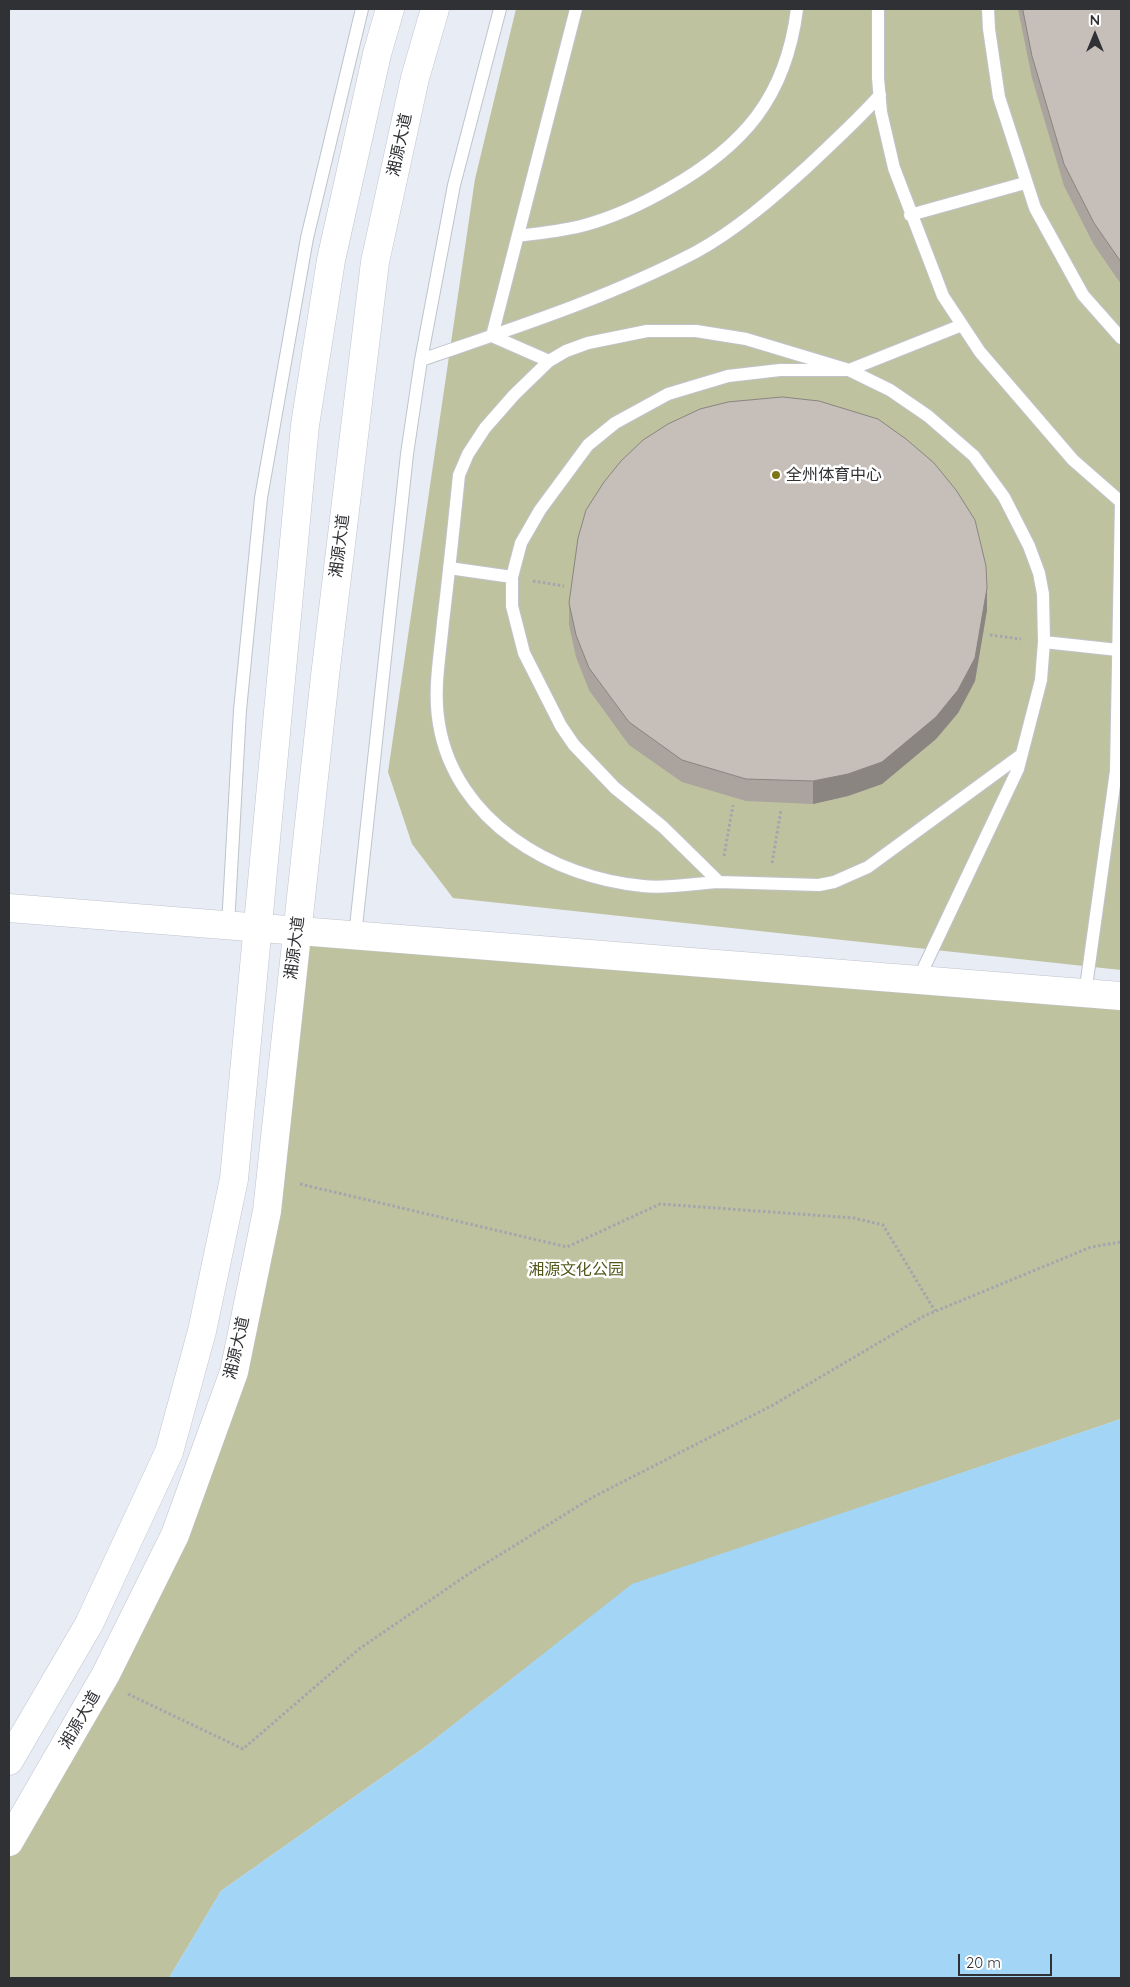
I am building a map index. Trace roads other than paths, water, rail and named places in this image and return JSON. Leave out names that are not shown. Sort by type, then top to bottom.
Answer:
[{"type":"main road","points":[[9,1761],[89,1624],[170,1452],[202,1331],[234,1179],[305,425],[331,260],[377,54],[390,9]]},
{"type":"main road","name":"湘源大道","points":[[9,1842],[102,1682],[175,1535],[234,1372],[267,1211],[325,676],[375,262],[415,78],[435,9]]},
{"type":"main road","points":[[9,908],[1121,996]]},
{"type":"lane","points":[[228,926],[240,710],[261,498],[307,238],[362,9]]},
{"type":"lane","points":[[355,936],[406,464],[421,360],[454,185],[500,9]]},
{"type":"lane","points":[[492,336],[576,9]]},
{"type":"lane","points":[[518,236],[584,225],[615,215],[645,202],[699,171],[728,149],[749,128],[774,87],[795,28],[797,9]]},
{"type":"lane","points":[[878,9],[880,95],[894,168],[910,215],[943,296],[980,352],[1073,460],[1121,503],[1116,771],[1085,994]]},
{"type":"lane","points":[[988,9],[988,29],[999,97],[1035,208],[1083,294],[1121,338]]},
{"type":"lane","points":[[421,360],[554,315],[625,285],[696,251],[775,195],[857,121],[880,95]]},
{"type":"lane","points":[[910,215],[1026,183]]},
{"type":"lane","points":[[719,882],[663,827],[604,777],[574,745],[560,726],[524,653],[513,613],[512,577],[521,543],[540,510],[588,445],[615,423],[668,394],[728,376],[780,370],[849,370],[962,325]]},
{"type":"lane","points":[[918,980],[1018,769],[1041,680],[1044,642],[1043,594],[1040,572],[1004,497],[974,456],[928,416],[890,390],[849,370],[720,333],[671,329],[625,334],[588,343],[566,351],[549,361],[514,395],[485,428],[468,454],[459,475],[436,688],[439,725],[452,764],[466,791],[512,838],[544,859],[579,874],[616,883],[646,887],[719,882],[819,885],[834,882],[868,867],[1021,755]]},
{"type":"lane","points":[[492,336],[549,361]]},
{"type":"lane","points":[[449,568],[512,577]]},
{"type":"lane","points":[[1044,642],[1118,650]]},
{"type":"water","points":[[1121,1419],[1121,1978],[169,1978],[221,1891],[425,1747],[632,1584]]},
{"type":"place","name":"全州体育中心","points":[[776,475]]},
{"type":"park label","name":"湘源文化公园","points":[[576,1270]]}]
